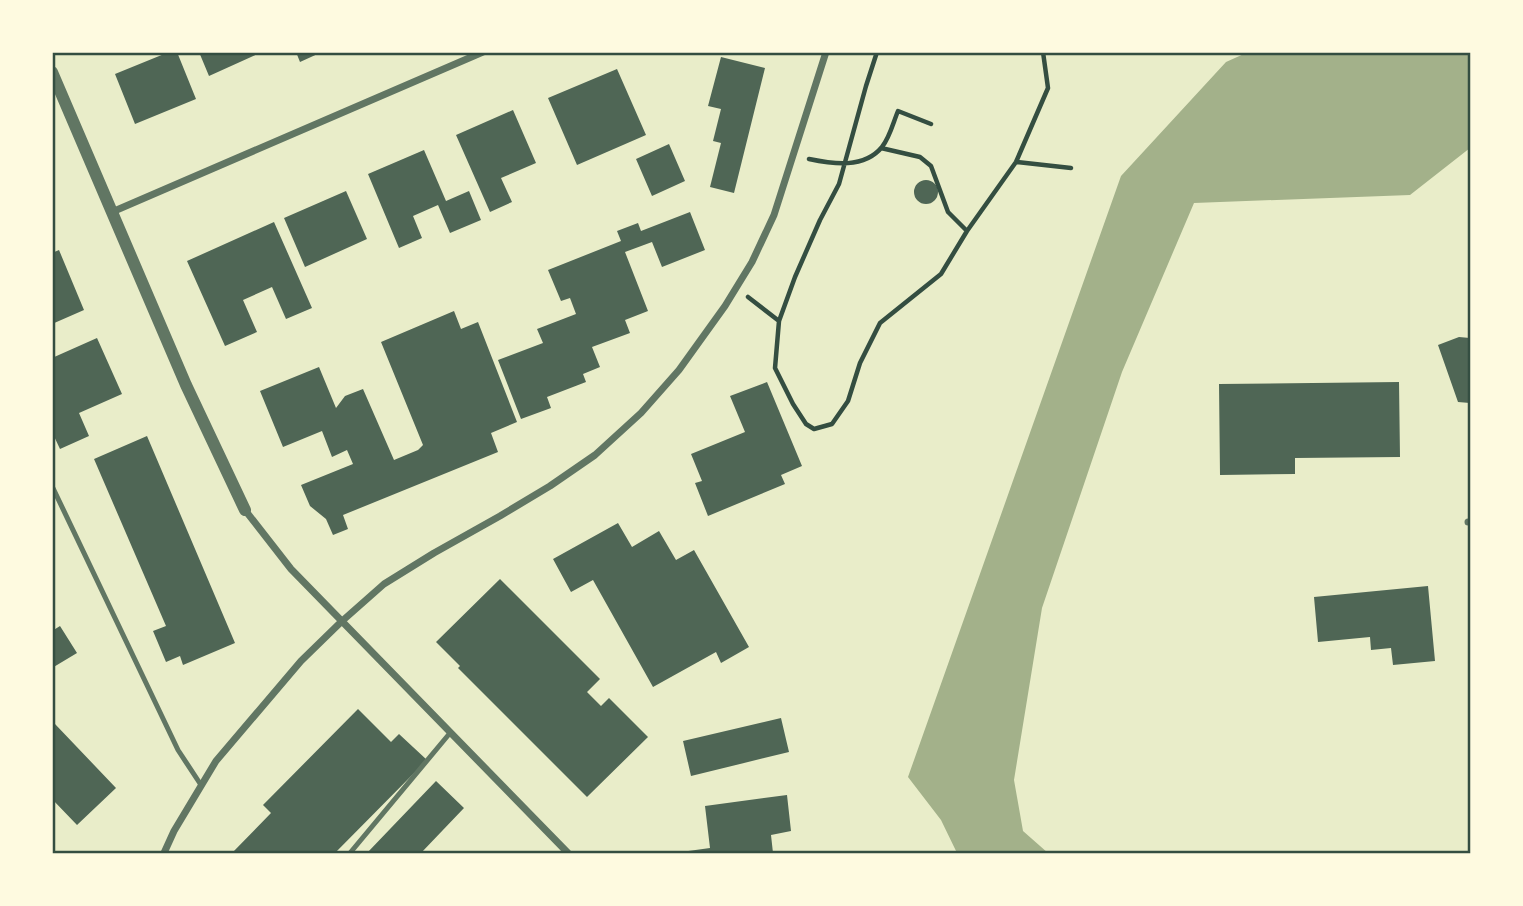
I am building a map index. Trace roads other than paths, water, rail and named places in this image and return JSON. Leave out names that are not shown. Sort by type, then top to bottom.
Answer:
[{"type":"street","points":[[112,212],[483,52]]},
{"type":"street","points":[[164,853],[174,831],[216,761],[292,671],[341,622],[384,584],[500,516],[595,455],[641,413],[679,370],[725,306],[752,262],[774,215],[827,52]]},
{"type":"street","points":[[52,72],[186,385],[245,510],[291,569],[568,853]]},
{"type":"lane","points":[[52,486],[178,750],[201,785]]},
{"type":"lane","points":[[350,853],[450,733]]}]
